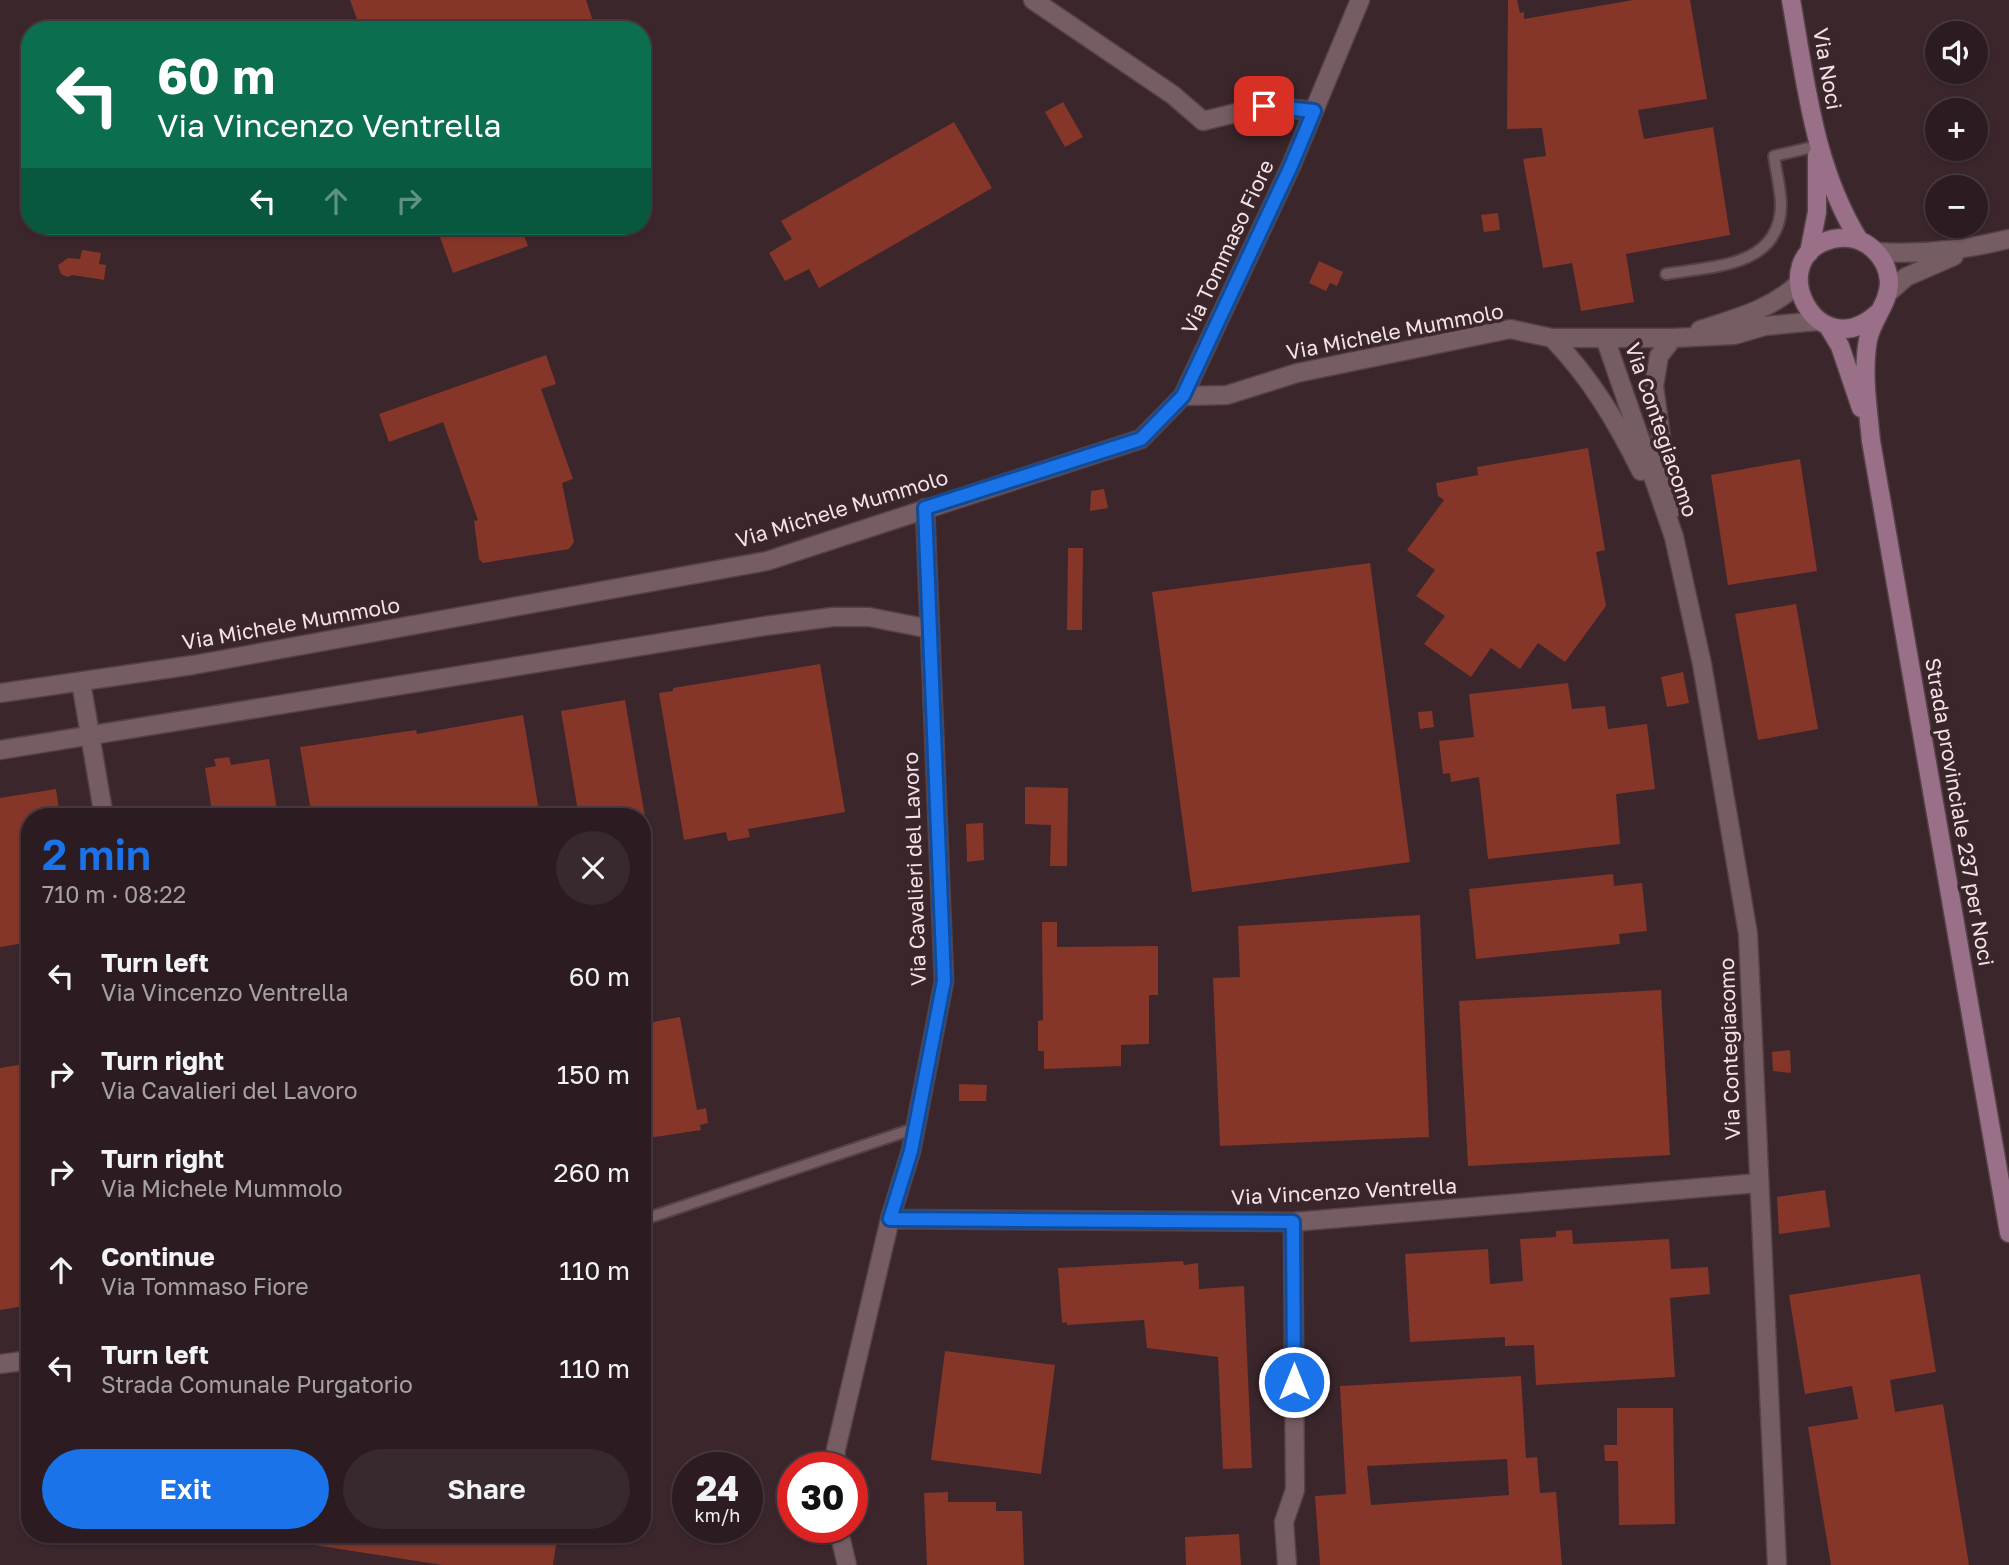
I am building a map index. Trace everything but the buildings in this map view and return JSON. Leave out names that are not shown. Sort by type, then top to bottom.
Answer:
[{"type":"main road","name":"Via Noci","points":[[1791,0],[1818,146],[1842,212],[1860,240]]},
{"type":"main road","name":"Via Noci","points":[[1810,253],[1817,212],[1818,146]]},
{"type":"main road","points":[[1838,238],[1860,240],[1877,252],[1888,271],[1888,293],[1878,313],[1870,320],[1850,328],[1823,323],[1804,305],[1798,284],[1799,273],[1810,253],[1827,241],[1838,238]]},
{"type":"main road","name":"Strada provinciale 237 per Noci","points":[[1878,313],[1868,339],[1865,371],[1871,441],[2009,1233]]},
{"type":"main road","name":"Strada provinciale 237 per Noci","points":[[1823,323],[1852,377],[1871,441]]},
{"type":"street","points":[[1033,0],[1174,96],[1203,121],[1264,106],[1314,111]]},
{"type":"street","name":"Via Tommaso Fiore","points":[[1183,396],[1291,166],[1360,0]]},
{"type":"street","points":[[1888,293],[1906,277],[1970,249],[2009,239]]},
{"type":"street","points":[[1877,252],[1914,254],[1970,249]]},
{"type":"street","name":"Via Michele Mummolo","points":[[1673,338],[1761,310],[1784,297],[1798,284]]},
{"type":"street","name":"Via Michele Mummolo","points":[[0,693],[193,664],[767,561],[1141,439],[1183,396],[1227,395],[1297,373],[1510,329],[1552,338],[1673,338],[1734,335],[1765,326],[1823,323]]},
{"type":"street","name":"Via Contegiacomo","points":[[1552,338],[1589,380],[1610,412],[1674,537]]},
{"type":"street","name":"Via Contegiacomo","points":[[1605,338],[1674,537]]},
{"type":"street","name":"Via Contegiacomo","points":[[1673,338],[1659,356],[1654,386],[1674,537],[1702,664],[1748,934],[1777,1565]]},
{"type":"street","name":"Via Cavalieri del Lavoro","points":[[836,1452],[890,1219],[911,1151],[944,981],[925,508]]},
{"type":"street","points":[[0,750],[833,617],[869,617],[930,629]]},
{"type":"street","points":[[81,682],[102,808]]},
{"type":"street","name":"Via Vincenzo Ventrella","points":[[890,1219],[1293,1222],[1758,1183]]},
{"type":"street","points":[[1287,1565],[1284,1522],[1295,1490],[1293,1222]]},
{"type":"street","points":[[0,1364],[21,1361]]},
{"type":"street","points":[[842,1543],[847,1565]]},
{"type":"lane","points":[[1666,274],[1747,259],[1763,249],[1776,232],[1781,206],[1774,156],[1818,146]]},
{"type":"lane","points":[[651,1217],[916,1128]]},
{"type":"route","points":[[1264,106],[1314,111],[1183,396],[1141,439],[925,508],[944,981],[911,1151],[890,1219],[1293,1222],[1294,1382]]}]
